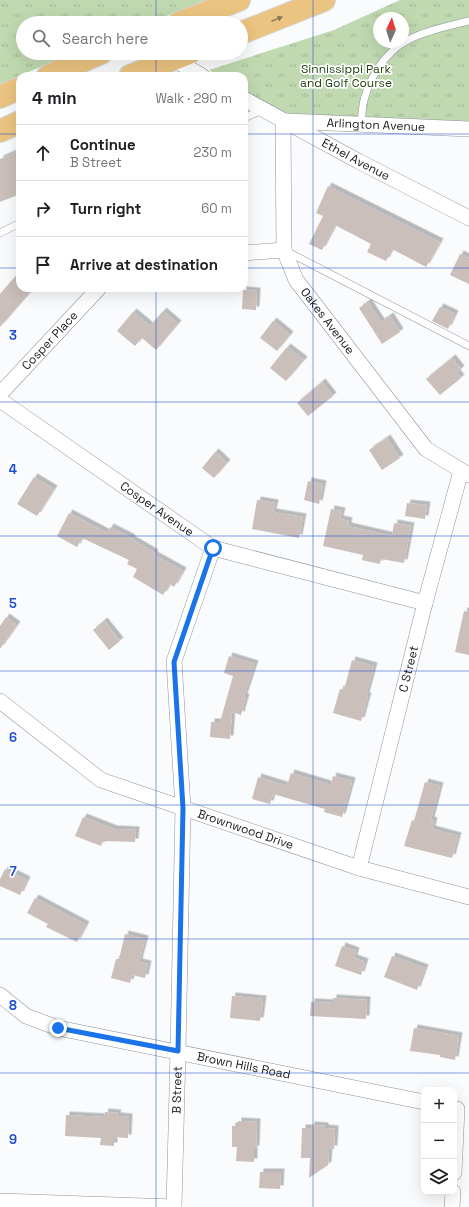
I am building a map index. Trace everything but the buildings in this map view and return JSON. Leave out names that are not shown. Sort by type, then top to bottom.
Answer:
[{"type":"main road","points":[[198,16],[240,0]]},
{"type":"main road","points":[[248,30],[324,0]]},
{"type":"main road","points":[[57,72],[85,60]]},
{"type":"main road","points":[[139,72],[167,60]]},
{"type":"main road","points":[[0,97],[16,90]]},
{"type":"main road","points":[[0,131],[16,124]]},
{"type":"street","points":[[184,60],[197,72]]},
{"type":"street","name":"Ethel Avenue","points":[[248,101],[358,161],[469,218]]},
{"type":"street","name":"Arlington Avenue","points":[[283,121],[469,129]]},
{"type":"street","name":"Oakes Avenue","points":[[283,121],[284,250],[296,280],[426,449],[465,473]]},
{"type":"street","points":[[248,253],[284,250]]},
{"type":"street","name":"Cosper Place","points":[[0,394],[95,292]]},
{"type":"street","name":"Cosper Avenue","points":[[0,400],[213,548],[425,603]]},
{"type":"street","name":"C Street","points":[[360,868],[425,603],[465,473]]},
{"type":"street","name":"B Street","points":[[174,1207],[183,808],[174,662],[213,548]]},
{"type":"street","name":"Brownwood Drive","points":[[0,701],[101,780],[360,868],[469,897]]},
{"type":"street","name":"Brown Hills Road","points":[[0,995],[26,1016],[58,1028],[178,1051],[421,1101]]},
{"type":"street","points":[[454,1159],[456,1123]]},
{"type":"street","points":[[452,1207],[453,1195]]},
{"type":"street","points":[[0,1201],[174,1207]]},
{"type":"lane","points":[[361,124],[364,100],[374,76],[385,58],[398,45],[418,35],[469,21]]},
{"type":"lane","points":[[248,116],[262,110]]},
{"type":"lane","points":[[0,233],[16,225]]},
{"type":"lane","points":[[284,250],[469,346]]},
{"type":"green space","points":[[0,0],[207,0],[167,16],[16,16],[16,60],[57,60],[28,72],[16,72],[16,77],[0,84]]},
{"type":"green space","name":"Sinnissippi Park and Golf Course","points":[[400,0],[469,0],[469,129],[283,121],[248,97],[248,72],[212,72],[209,70],[240,60],[248,60],[248,58],[334,30],[373,12],[373,48],[409,48],[409,12],[374,12]]},
{"type":"route","points":[[58,1028],[178,1051],[183,808],[174,662],[213,548]]}]
